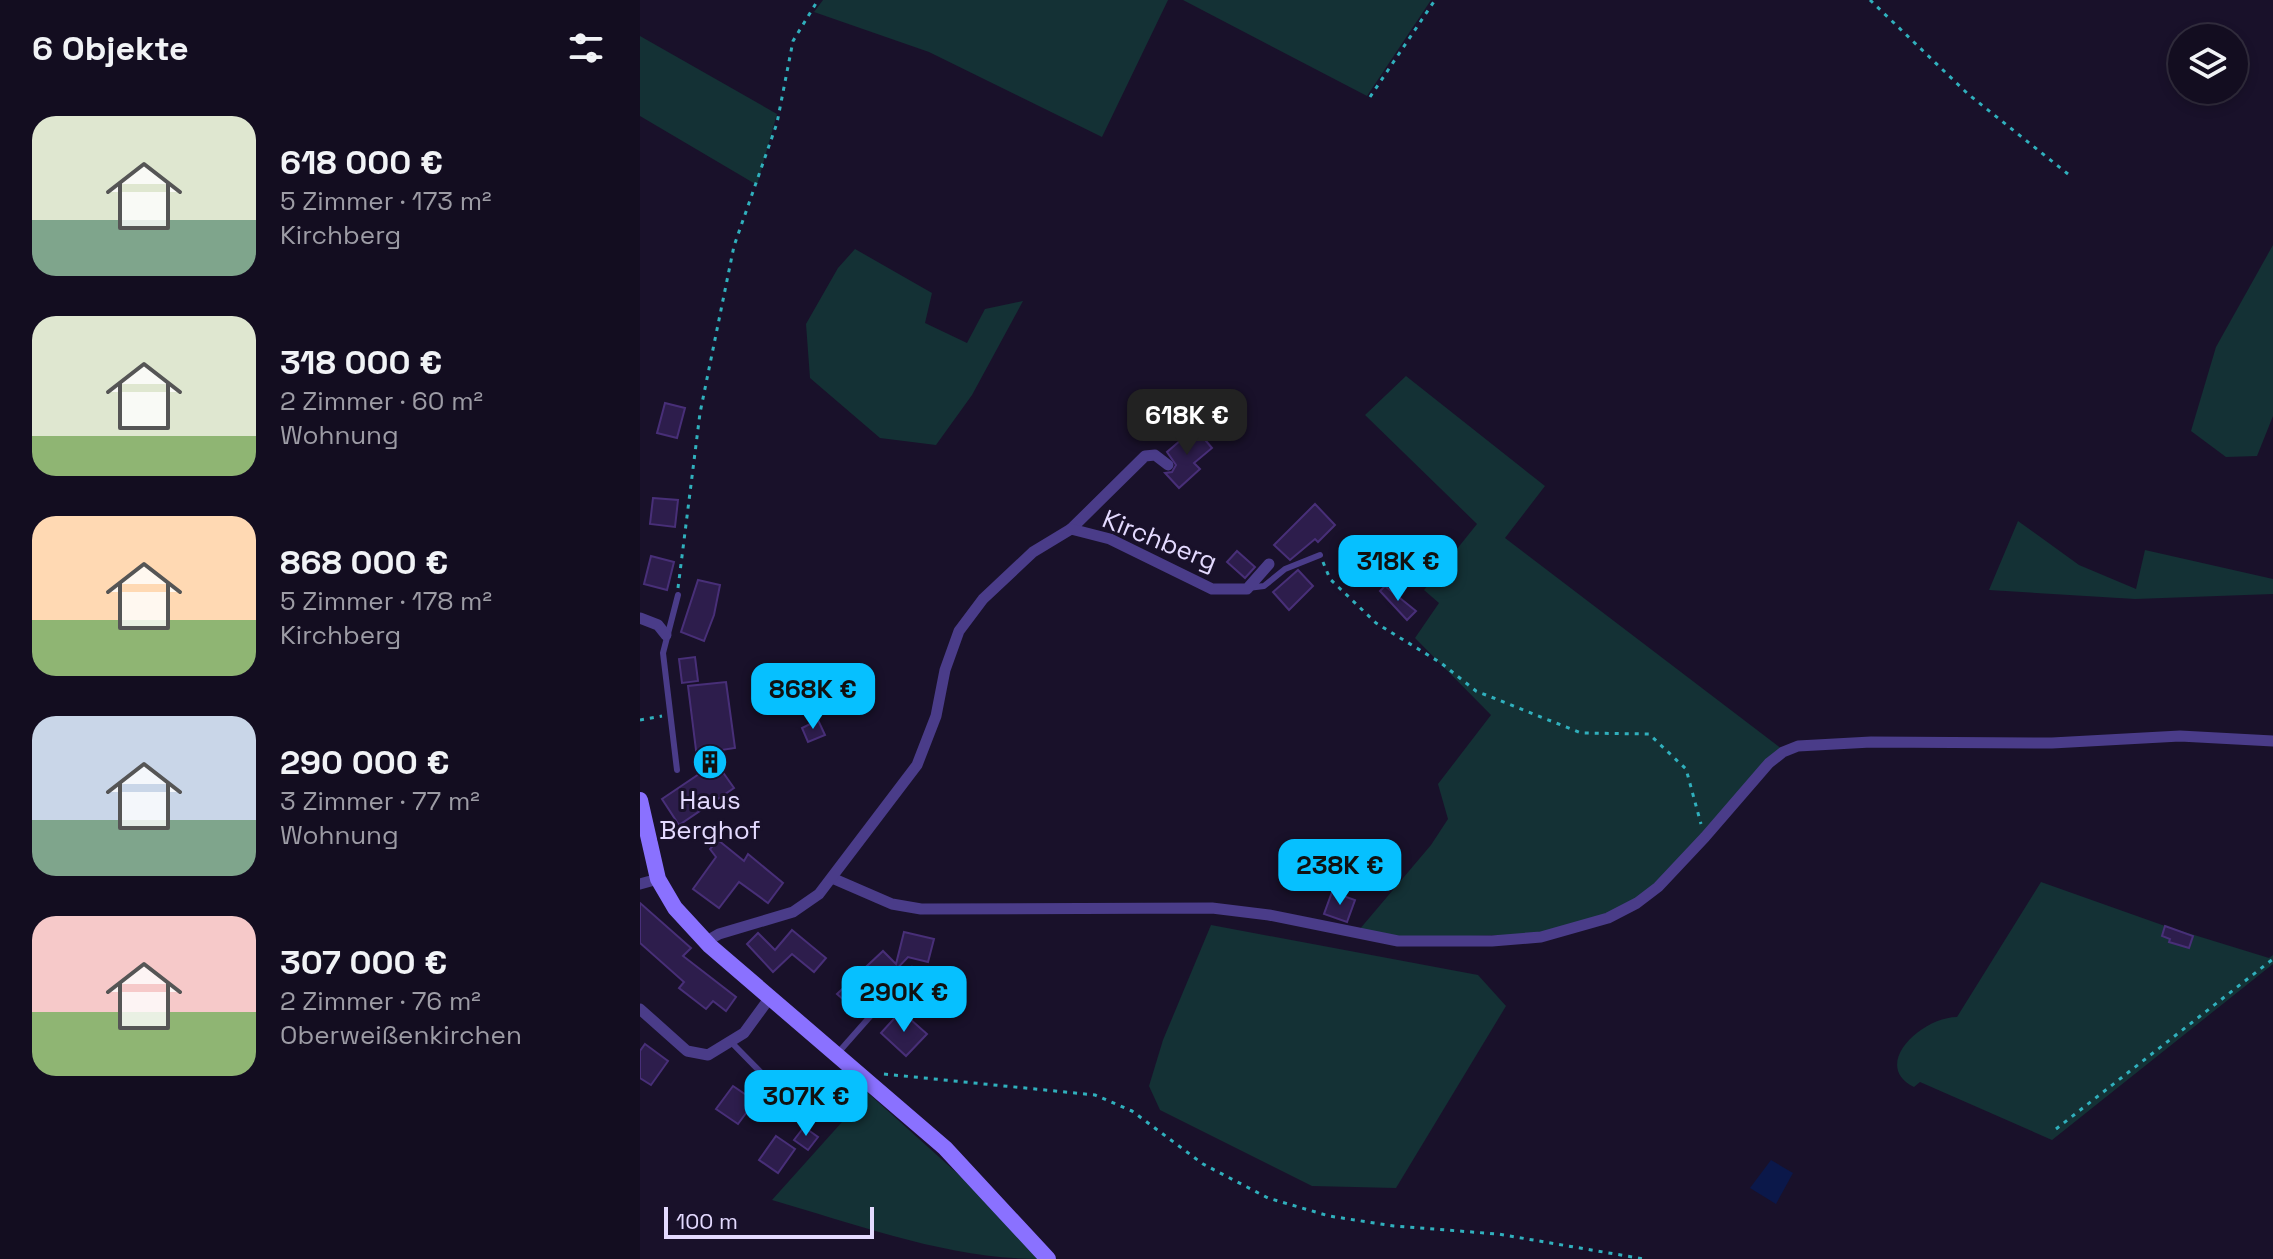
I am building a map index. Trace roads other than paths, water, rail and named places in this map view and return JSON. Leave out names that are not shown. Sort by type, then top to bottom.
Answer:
[{"type":"street","name":"Kirchberg","points":[[710,946],[712,938],[727,930],[801,908],[819,894],[917,765],[936,716],[945,670],[959,631],[983,599],[1033,552],[1071,529],[1145,456],[1155,455],[1168,465]]},
{"type":"street","name":"Kirchberg","points":[[1071,529],[1110,539],[1212,589],[1247,589],[1269,564]]},
{"type":"street","points":[[640,618],[658,625],[666,635]]},
{"type":"street","points":[[832,878],[892,904],[921,909],[1212,908],[1269,915],[1398,941],[1492,941],[1541,937],[1608,918],[1637,903],[1658,887],[1769,763],[1783,752],[1798,746],[1871,742],[2052,743],[2180,736],[2273,741]]},
{"type":"street","points":[[640,800],[658,879],[675,908],[710,946],[945,1148],[1048,1259]]},
{"type":"street","points":[[640,884],[658,879]]},
{"type":"street","points":[[640,1009],[687,1051],[708,1055],[744,1033],[771,996]]},
{"type":"lane","points":[[1247,589],[1264,586],[1285,569],[1320,555]]},
{"type":"lane","points":[[677,770],[663,653],[678,595]]},
{"type":"lane","points":[[837,1054],[912,969]]},
{"type":"lane","points":[[731,1042],[784,1096]]},
{"type":"place","name":"Haus Berghof","points":[[710,762]]}]
